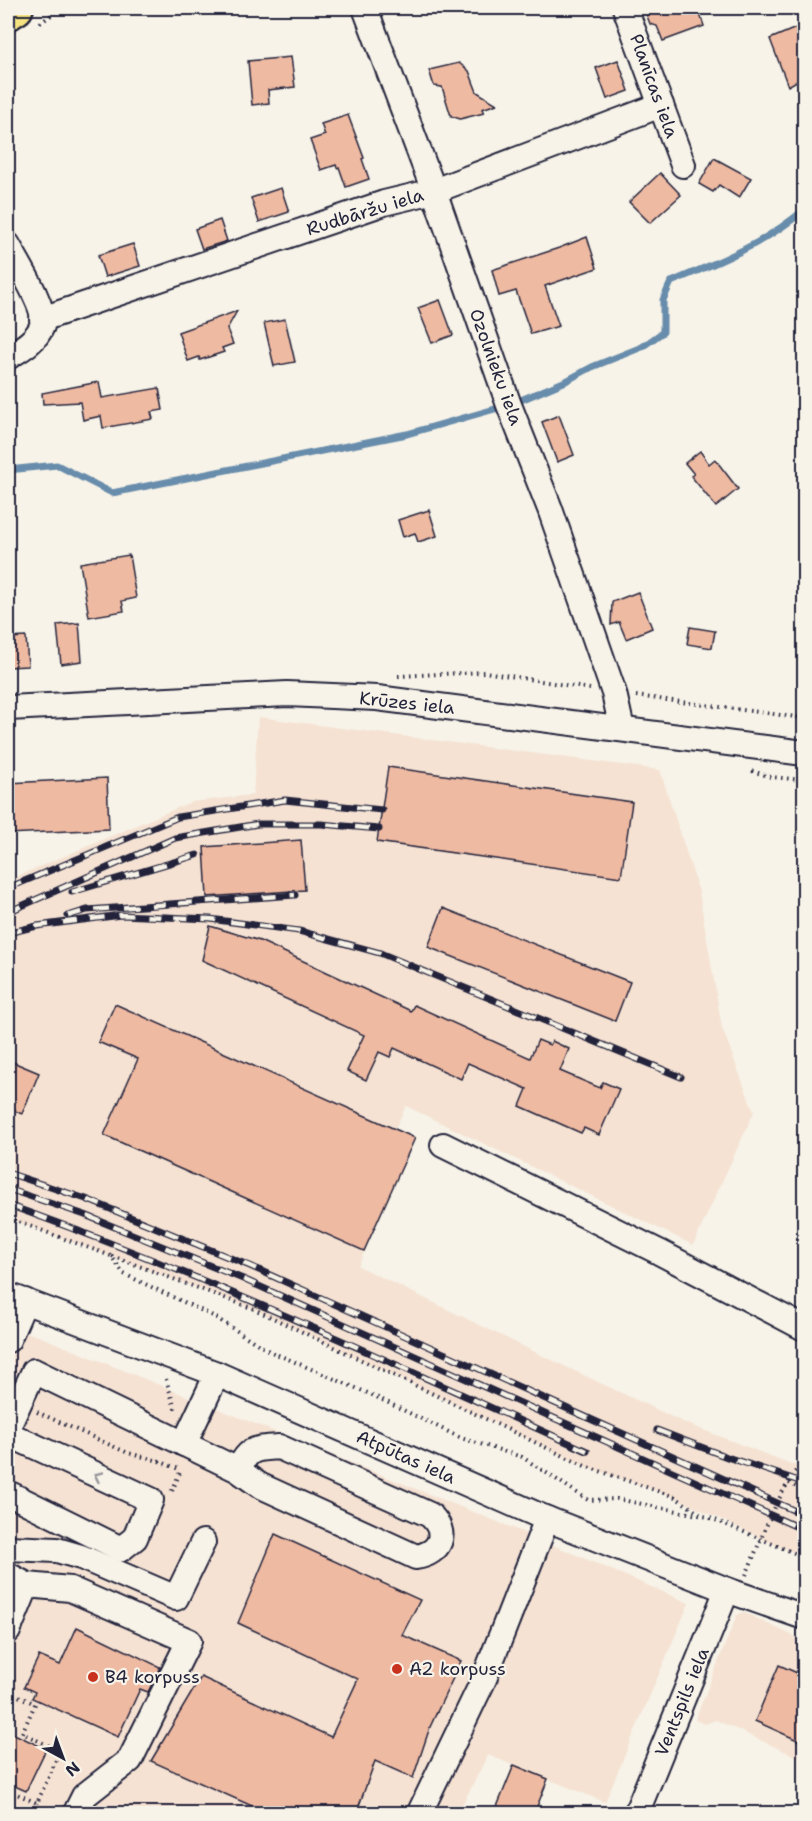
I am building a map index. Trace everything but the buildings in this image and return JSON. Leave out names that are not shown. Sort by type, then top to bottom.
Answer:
[{"type":"highway","points":[[8,13],[16,8]]},
{"type":"street","name":"Ozolnieku iela","points":[[365,8],[434,191],[509,405],[550,509],[614,693],[622,729]]},
{"type":"street","name":"Planīcas iela","points":[[625,8],[683,165]]},
{"type":"street","name":"Rudbāržu iela","points":[[42,319],[384,203],[434,191],[661,105]]},
{"type":"street","points":[[8,244],[41,309],[43,323],[36,336],[8,357]]},
{"type":"street","name":"Krūzes iela","points":[[8,708],[287,694],[377,698],[804,753]]},
{"type":"street","points":[[443,1145],[659,1252],[804,1328]]},
{"type":"street","points":[[8,1340],[16,1298]]},
{"type":"street","name":"Atpūtas iela","points":[[16,1298],[217,1374],[547,1519],[727,1590],[804,1617]]},
{"type":"street","points":[[8,1427],[34,1371],[238,1470],[259,1485],[416,1557],[425,1556],[432,1551],[441,1537],[439,1523],[430,1515],[279,1447],[254,1449],[245,1455],[238,1470]]},
{"type":"street","points":[[184,1444],[217,1374]]},
{"type":"street","points":[[8,1434],[151,1500],[135,1538],[121,1549],[8,1494]]},
{"type":"street","points":[[419,1814],[484,1679],[547,1519]]},
{"type":"street","points":[[8,1548],[57,1550],[81,1557],[176,1598],[203,1542]]},
{"type":"street","points":[[8,1631],[17,1580],[70,1589],[189,1641],[130,1761],[84,1796],[75,1814]]},
{"type":"street","name":"Ventspils iela","points":[[636,1814],[727,1590]]},
{"type":"path","points":[[748,770],[771,777],[804,780]]},
{"type":"path","points":[[8,1218],[254,1309],[585,1466],[675,1497],[704,1516]]},
{"type":"path","points":[[111,1256],[124,1274],[213,1316],[269,1351],[370,1394],[461,1438],[522,1457],[588,1500],[617,1498],[704,1516],[804,1557]]},
{"type":"path","points":[[727,1590],[743,1580],[795,1471],[804,1461]]},
{"type":"path","points":[[789,1483],[804,1491]]},
{"type":"path","points":[[8,1691],[35,1704],[22,1733],[60,1752],[32,1814]]},
{"type":"path","points":[[8,1788],[37,1803]]},
{"type":"shaded area","points":[[258,717],[660,770],[699,892],[722,1028],[754,1112],[693,1245],[406,1106],[394,1131],[415,1138],[358,1266],[685,1423],[804,1469],[804,1557],[674,1497],[585,1466],[254,1309],[8,1218],[8,880],[191,802],[253,795]]},
{"type":"shaded area","points":[[8,1326],[41,1337],[520,1531],[689,1603],[605,1802],[488,1755],[458,1813],[8,1814]]},
{"type":"shaded area","points":[[743,1612],[804,1641],[804,1760],[716,1720],[705,1724],[695,1720],[737,1615]]},
{"type":"waterway","points":[[8,470],[57,465],[112,493],[407,434],[509,405],[642,347],[663,332],[663,300],[671,282],[757,242],[804,210]]},
{"type":"railway","points":[[8,888],[178,817],[285,800],[382,810]]},
{"type":"railway","points":[[8,912],[175,838],[258,824],[321,824],[379,829]]},
{"type":"railway","points":[[72,892],[197,855]]},
{"type":"railway","points":[[68,916],[87,910],[295,895]]},
{"type":"railway","points":[[8,933],[37,926],[121,915],[210,919],[299,931],[380,953],[681,1077]]},
{"type":"railway","points":[[8,1173],[86,1199],[250,1266],[804,1515]]},
{"type":"railway","points":[[8,1189],[85,1215],[243,1279],[804,1530]]},
{"type":"railway","points":[[8,1205],[228,1291],[587,1451]]},
{"type":"railway","points":[[657,1430],[802,1482]]},
{"type":"place","name":"A2 korpuss","points":[[397,1669]]},
{"type":"place","name":"B4 korpuss","points":[[93,1677]]}]
